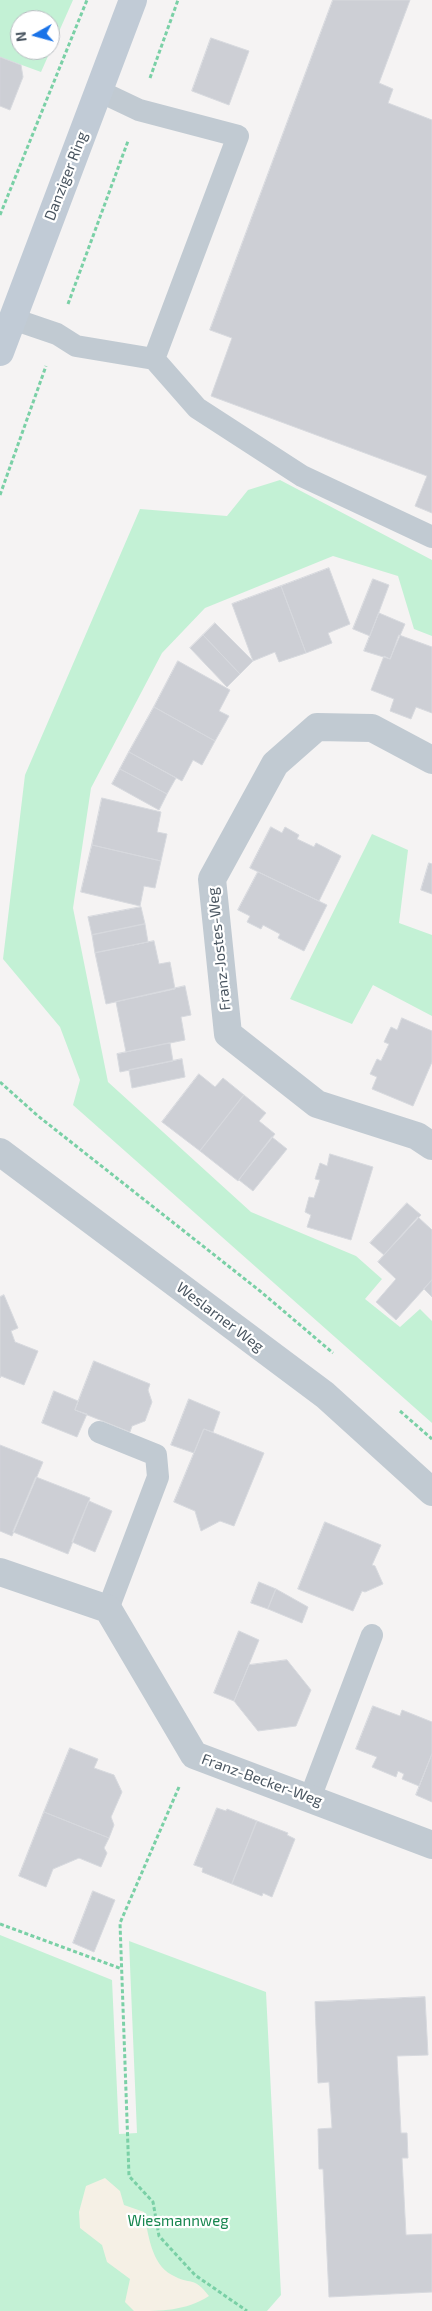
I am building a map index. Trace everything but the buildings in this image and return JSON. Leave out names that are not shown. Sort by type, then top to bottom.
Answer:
[{"type":"main road","name":"Danziger Ring","points":[[0,352],[133,0]]},
{"type":"street","name":"Franz-Jostes-Weg","points":[[432,760],[372,728],[317,727],[274,764],[212,879],[228,1034],[317,1104],[417,1136],[432,1146]]},
{"type":"street","name":"Weslarner Weg","points":[[0,1152],[325,1395],[432,1492]]},
{"type":"street","points":[[0,1572],[108,1608]]},
{"type":"street","name":"Franz-Becker-Weg","points":[[108,1608],[194,1755],[432,1845]]},
{"type":"lane","points":[[99,91],[139,110],[238,136],[154,360]]},
{"type":"lane","points":[[13,319],[57,334],[76,346],[154,360],[197,408],[302,476],[432,537]]},
{"type":"lane","points":[[99,1432],[156,1455],[158,1477],[108,1608]]},
{"type":"lane","points":[[310,1798],[372,1635]]},
{"type":"path","points":[[0,215],[87,0]]},
{"type":"path","points":[[0,495],[178,0]]},
{"type":"path","points":[[0,1082],[38,1116],[260,1290],[335,1355]]},
{"type":"path","points":[[395,1407],[432,1439]]},
{"type":"path","points":[[194,1755],[120,1923],[130,2176],[153,2202],[159,2236],[195,2275],[246,2311]]},
{"type":"path","points":[[0,1924],[122,1969]]},
{"type":"green space","points":[[0,0],[73,0],[60,29],[60,10],[10,10],[10,60],[46,60],[41,72],[0,57]]},
{"type":"green space","points":[[280,480],[432,560],[432,636],[414,629],[398,576],[333,556],[205,608],[162,653],[91,788],[73,908],[108,1082],[251,1212],[356,1256],[382,1279],[365,1299],[400,1327],[420,1309],[432,1321],[432,1423],[73,1105],[80,1080],[60,1027],[3,959],[25,775],[140,509],[227,516],[248,490]]},
{"type":"green space","points":[[372,834],[408,850],[399,923],[432,935],[432,1016],[373,985],[352,1024],[290,999]]},
{"type":"green space","name":"Wiesmannweg","points":[[0,1935],[112,1980],[119,2134],[137,2133],[129,1941],[266,1992],[281,2295],[267,2311],[0,2311]]},
{"type":"sand","points":[[105,2178],[120,2191],[124,2205],[144,2212],[155,2256],[165,2270],[178,2278],[199,2285],[209,2296],[191,2305],[164,2310],[134,2311],[125,2302],[130,2279],[107,2262],[102,2245],[80,2228],[79,2212],[86,2186]]}]
